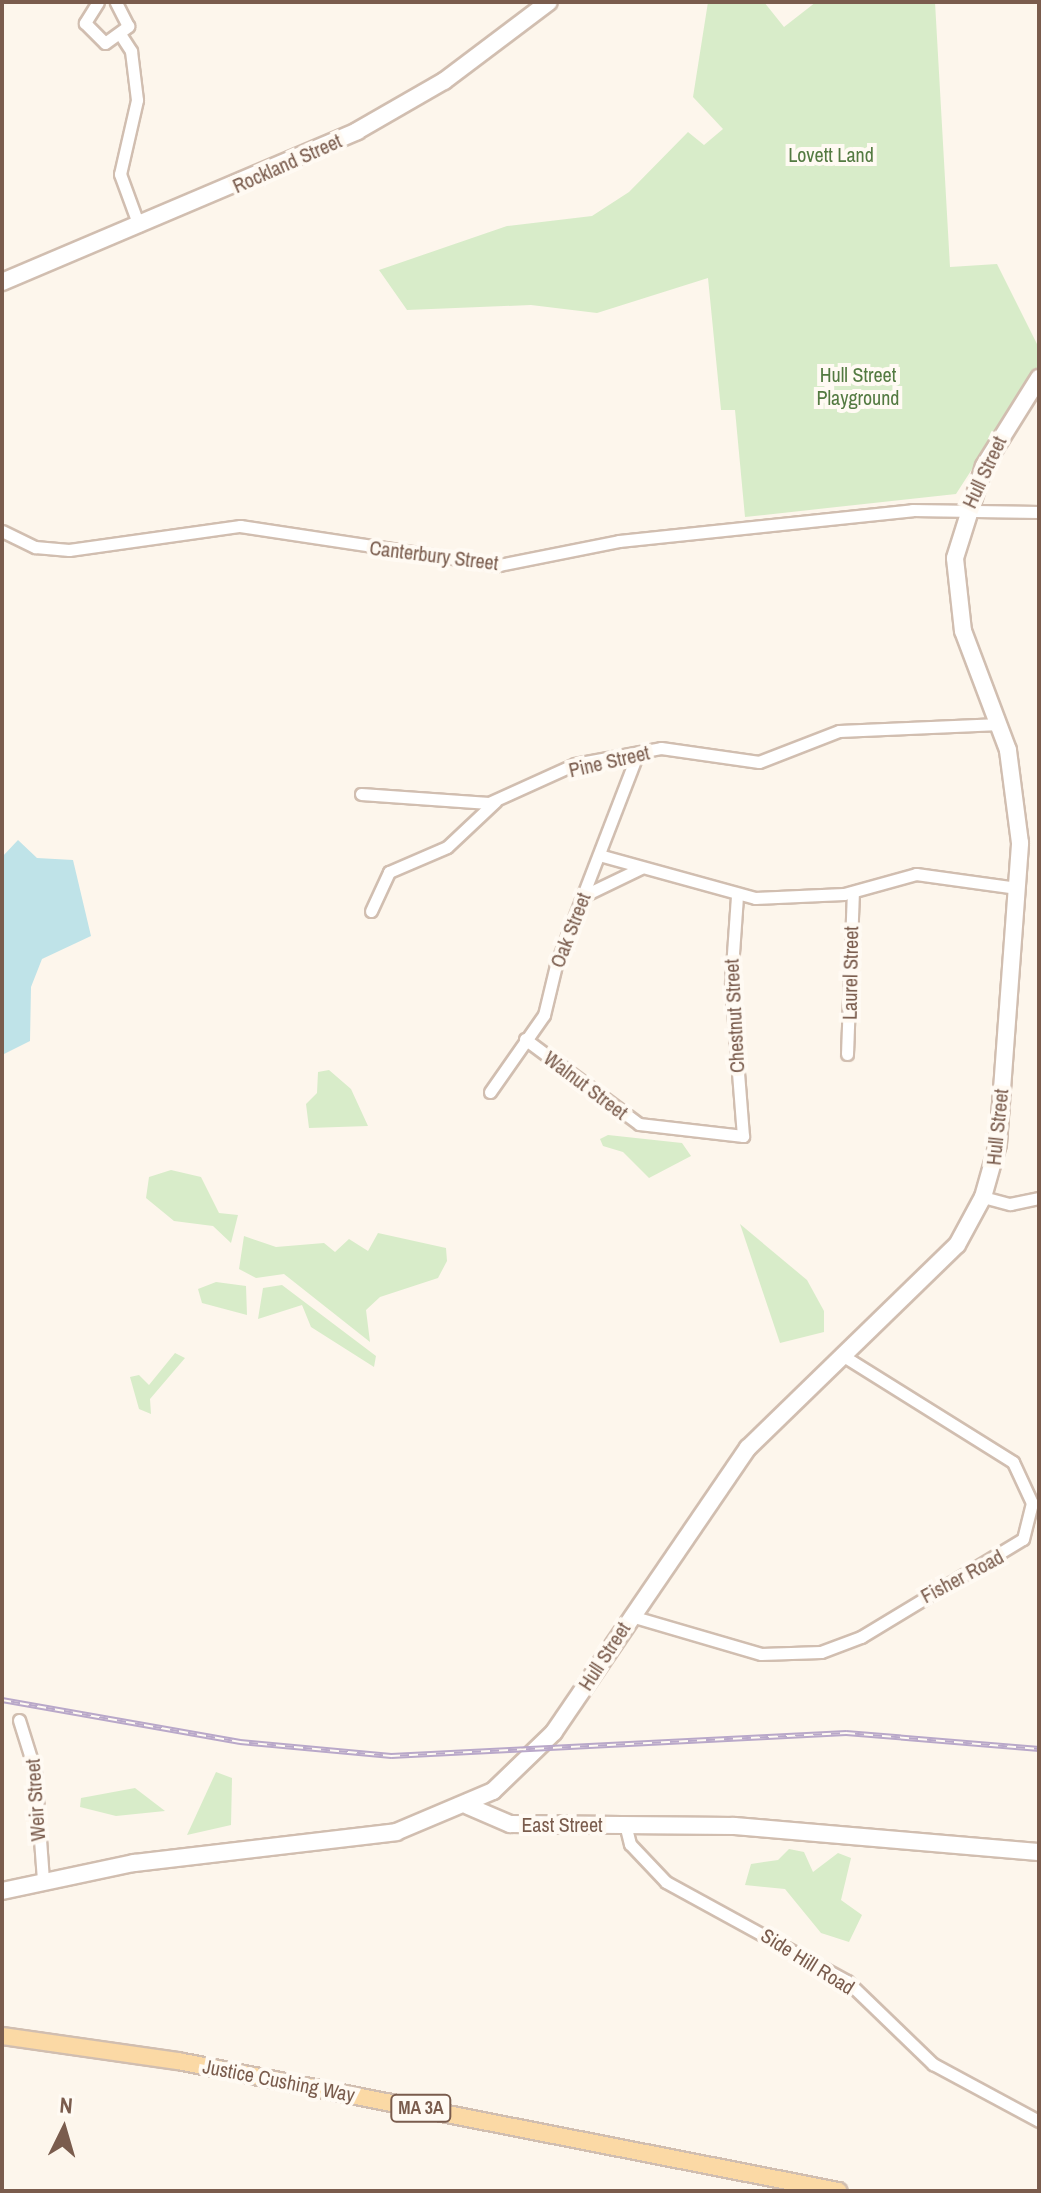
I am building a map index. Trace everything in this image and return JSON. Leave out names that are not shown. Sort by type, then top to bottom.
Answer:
[{"type":"main road","name":"Rockland Street","points":[[2,282],[139,226],[383,118],[549,2]]},
{"type":"main road","name":"Hull Street","points":[[468,1806],[492,1792],[547,1740],[738,1459],[842,1355],[937,1269],[983,1197],[1000,1129],[1017,888],[1018,800],[1000,724],[956,596],[966,509],[1002,431],[1039,378]]},
{"type":"main road","points":[[492,1792],[510,1824]]},
{"type":"main road","points":[[2,1891],[172,1857],[385,1834],[468,1806]]},
{"type":"main road","name":"East Street","points":[[468,1806],[510,1824],[625,1824],[1039,1852]]},
{"type":"main road","name":"Justice Cushing Way","points":[[2,2036],[178,2061],[838,2191]]},
{"type":"street","points":[[98,2],[86,17],[89,34],[105,43],[122,37],[129,20],[116,2]]},
{"type":"street","points":[[122,37],[132,56],[137,100],[120,174],[139,226]]},
{"type":"street","name":"Canterbury Street","points":[[2,531],[35,547],[69,550],[240,526],[499,565],[644,538],[966,509],[1039,512]]},
{"type":"street","name":"Pine Street","points":[[361,794],[496,802],[575,764],[636,758],[666,748],[759,762],[839,731],[1000,724]]},
{"type":"street","name":"Oak Street","points":[[490,1092],[544,1015],[580,899],[636,758]]},
{"type":"street","points":[[371,911],[383,877],[447,847],[496,802]]},
{"type":"street","points":[[599,855],[737,896],[853,892],[916,874],[1017,888]]},
{"type":"street","points":[[580,899],[641,868]]},
{"type":"street","name":"Laurel Street","points":[[847,1054],[853,892]]},
{"type":"street","name":"Chestnut Street","points":[[737,896],[730,970],[743,1136]]},
{"type":"street","name":"Walnut Street","points":[[525,1039],[639,1124],[743,1136]]},
{"type":"street","points":[[983,1197],[1010,1204],[1039,1198]]},
{"type":"street","name":"Fisher Road","points":[[631,1616],[761,1654],[821,1652],[861,1637],[1023,1539],[1032,1503],[1013,1462],[842,1355]]},
{"type":"street","name":"Weir Street","points":[[19,1720],[35,1771],[43,1881]]},
{"type":"street","name":"Side Hill Road","points":[[625,1824],[630,1844],[666,1882],[847,1981],[933,2064],[1039,2121]]},
{"type":"green space","points":[[708,2],[764,2],[784,27],[816,2],[935,2],[950,267],[997,264],[1039,348],[1039,365],[956,494],[745,517],[735,410],[721,410],[708,278],[597,313],[531,305],[407,310],[379,270],[507,226],[592,216],[629,192],[688,132],[704,145],[723,129],[693,97]]},
{"type":"green space","points":[[329,1070],[351,1089],[368,1126],[309,1128],[306,1104],[317,1093],[318,1072]]},
{"type":"green space","points":[[608,1135],[682,1143],[691,1156],[649,1178],[623,1152],[603,1146],[600,1139]]},
{"type":"green space","points":[[171,1170],[201,1177],[219,1213],[238,1215],[231,1243],[213,1226],[174,1221],[146,1198],[149,1177]]},
{"type":"green space","points":[[740,1224],[807,1280],[824,1311],[824,1332],[780,1343]]},
{"type":"green space","points":[[378,1233],[446,1248],[447,1261],[438,1278],[380,1297],[366,1310],[370,1342],[284,1274],[256,1278],[239,1269],[244,1236],[276,1247],[324,1243],[335,1252],[349,1239],[368,1251]]},
{"type":"green space","points":[[216,1282],[246,1286],[247,1315],[202,1303],[198,1289]]},
{"type":"green space","points":[[282,1285],[376,1356],[374,1367],[311,1327],[302,1305],[258,1319],[263,1288]]},
{"type":"green space","points":[[175,1353],[185,1358],[150,1399],[151,1414],[139,1409],[130,1377],[139,1375],[149,1385]]},
{"type":"green space","points":[[216,1772],[232,1778],[231,1825],[187,1835]]},
{"type":"green space","points":[[135,1788],[165,1811],[116,1816],[80,1807],[81,1798]]},
{"type":"green space","points":[[789,1849],[804,1852],[813,1872],[838,1853],[851,1858],[841,1900],[862,1915],[849,1942],[821,1933],[785,1889],[745,1885],[751,1864],[778,1860]]},
{"type":"water","points":[[18,840],[37,858],[73,860],[91,936],[42,959],[31,987],[30,1041],[2,1055],[2,857]]},
{"type":"railway","points":[[2,1700],[240,1742],[391,1756],[846,1733],[1039,1749]]},
{"type":"park label","name":"Lovett Land","points":[[831,154]]},
{"type":"park label","name":"Hull Street Playground","points":[[858,386]]}]
